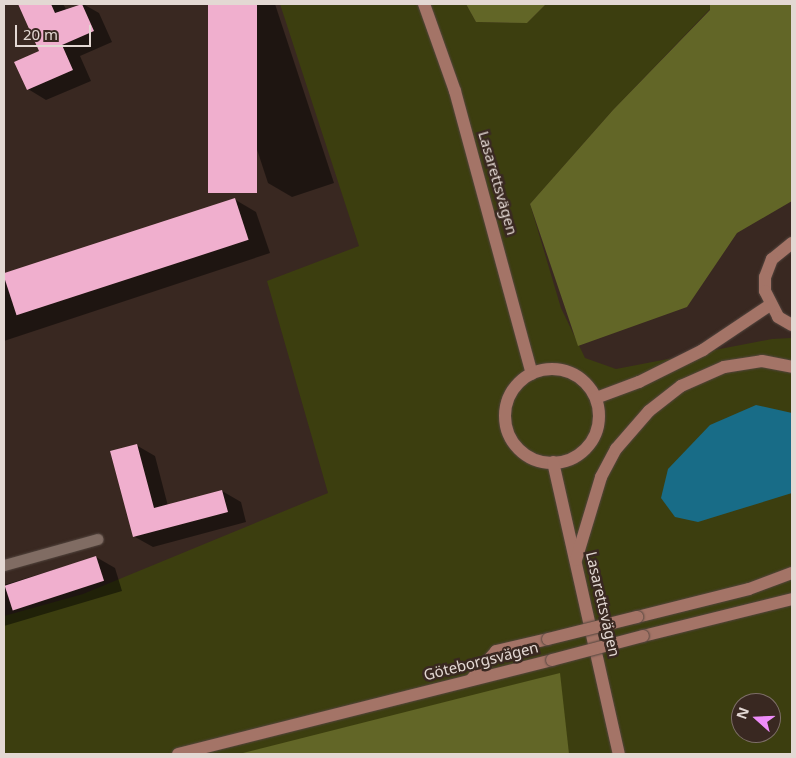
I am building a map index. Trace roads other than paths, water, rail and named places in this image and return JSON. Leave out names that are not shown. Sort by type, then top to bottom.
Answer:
[{"type":"main road","name":"Lasarettsvägen","points":[[424,4],[455,91],[532,374]]},
{"type":"main road","points":[[792,243],[782,248],[767,268],[764,291],[778,317],[792,325]]},
{"type":"main road","points":[[596,398],[639,382],[703,350],[770,305]]},
{"type":"main road","points":[[576,560],[601,477],[616,448],[649,411],[681,386],[724,367],[762,361],[792,367]]},
{"type":"main road","points":[[549,369],[572,373],[584,381],[596,398],[600,420],[589,444],[574,457],[553,462],[525,454],[512,441],[506,423],[511,395],[521,381],[532,374],[549,369]]},
{"type":"main road","name":"Lasarettsvägen","points":[[553,462],[619,754]]},
{"type":"main road","points":[[471,680],[496,651],[637,618],[749,589],[792,573]]},
{"type":"main road","name":"Göteborgsvägen","points":[[178,754],[792,600]]},
{"type":"lane","points":[[4,565],[97,539]]},
{"type":"water","points":[[756,405],[792,413],[792,493],[698,522],[675,517],[661,498],[668,469],[710,425]]}]
